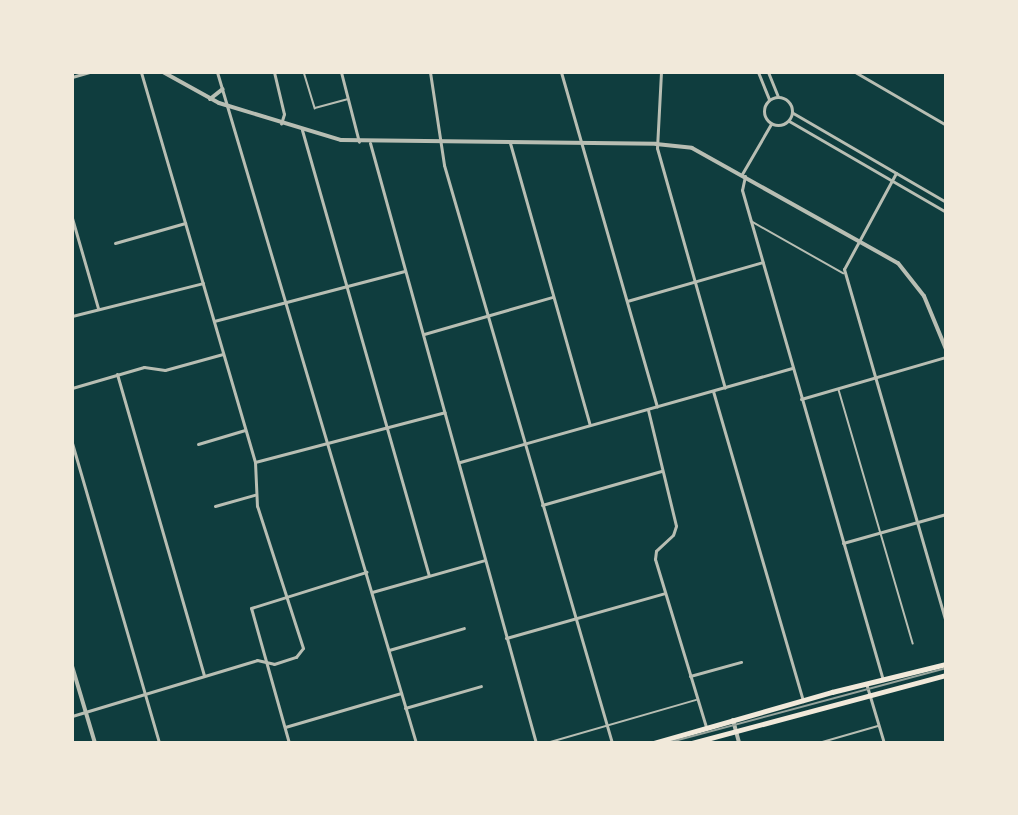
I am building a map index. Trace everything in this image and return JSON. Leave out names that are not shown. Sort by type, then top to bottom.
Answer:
[{"type":"main road","points":[[654,743],[706,727],[946,664]]},
{"type":"main road","points":[[692,743],[946,675]]},
{"type":"street","points":[[72,77],[89,72]]},
{"type":"street","points":[[72,716],[257,660],[274,664],[296,657],[303,648],[254,495],[255,462],[141,72]]},
{"type":"street","points":[[163,72],[209,99],[229,107],[302,130],[359,142],[580,142],[656,144],[692,148],[889,257],[909,275],[932,310],[946,349]]},
{"type":"street","points":[[217,72],[288,303],[416,743]]},
{"type":"street","points":[[274,72],[282,101],[281,124]]},
{"type":"street","points":[[341,72],[359,142]]},
{"type":"street","points":[[430,72],[439,141],[486,315],[612,743]]},
{"type":"street","points":[[561,72],[657,407]]},
{"type":"street","points":[[661,72],[656,144],[724,388]]},
{"type":"street","points":[[758,72],[770,99],[764,112],[771,124],[780,126],[789,121],[793,113]]},
{"type":"street","points":[[768,72],[778,97]]},
{"type":"street","points":[[855,72],[946,125]]},
{"type":"street","points":[[209,99],[223,89]]},
{"type":"street","points":[[770,99],[778,97],[790,103],[793,113],[946,202]]},
{"type":"street","points":[[789,121],[946,212]]},
{"type":"street","points":[[771,124],[744,175],[742,190],[883,680]]},
{"type":"street","points":[[302,130],[429,575]]},
{"type":"street","points":[[509,141],[590,425]]},
{"type":"street","points":[[369,142],[460,462],[536,743]]},
{"type":"street","points":[[896,173],[845,262],[844,273],[946,623]]},
{"type":"street","points":[[72,218],[98,309]]},
{"type":"street","points":[[115,243],[185,223]]},
{"type":"street","points":[[627,300],[763,262]]},
{"type":"street","points":[[214,321],[405,271]]},
{"type":"street","points":[[72,316],[203,283]]},
{"type":"street","points":[[424,334],[553,296]]},
{"type":"street","points":[[72,388],[147,366],[165,370],[224,354]]},
{"type":"street","points":[[801,399],[946,357]]},
{"type":"street","points":[[460,462],[793,368]]},
{"type":"street","points":[[117,374],[204,676]]},
{"type":"street","points":[[713,391],[803,701]]},
{"type":"street","points":[[648,409],[676,526],[673,535],[654,556],[706,727]]},
{"type":"street","points":[[255,462],[445,412]]},
{"type":"street","points":[[198,444],[245,430]]},
{"type":"street","points":[[72,443],[159,743]]},
{"type":"street","points":[[542,505],[661,471]]},
{"type":"street","points":[[215,506],[254,495]]},
{"type":"street","points":[[843,543],[946,514]]},
{"type":"street","points":[[372,592],[485,560]]},
{"type":"street","points":[[289,743],[250,610],[255,604],[366,572]]},
{"type":"street","points":[[506,638],[665,593]]},
{"type":"street","points":[[389,650],[464,628]]},
{"type":"street","points":[[690,676],[741,662]]},
{"type":"street","points":[[72,666],[94,743]]},
{"type":"street","points":[[866,684],[884,743]]},
{"type":"street","points":[[405,708],[481,686]]},
{"type":"street","points":[[285,727],[401,693]]},
{"type":"street","points":[[733,720],[739,743]]},
{"type":"lane","points":[[304,72],[315,108],[348,99]]},
{"type":"lane","points":[[750,220],[844,273]]},
{"type":"lane","points":[[839,389],[913,643]]},
{"type":"lane","points":[[547,743],[697,700]]},
{"type":"lane","points":[[819,743],[879,726]]},
{"type":"tram line","points":[[667,743],[946,668]]}]
